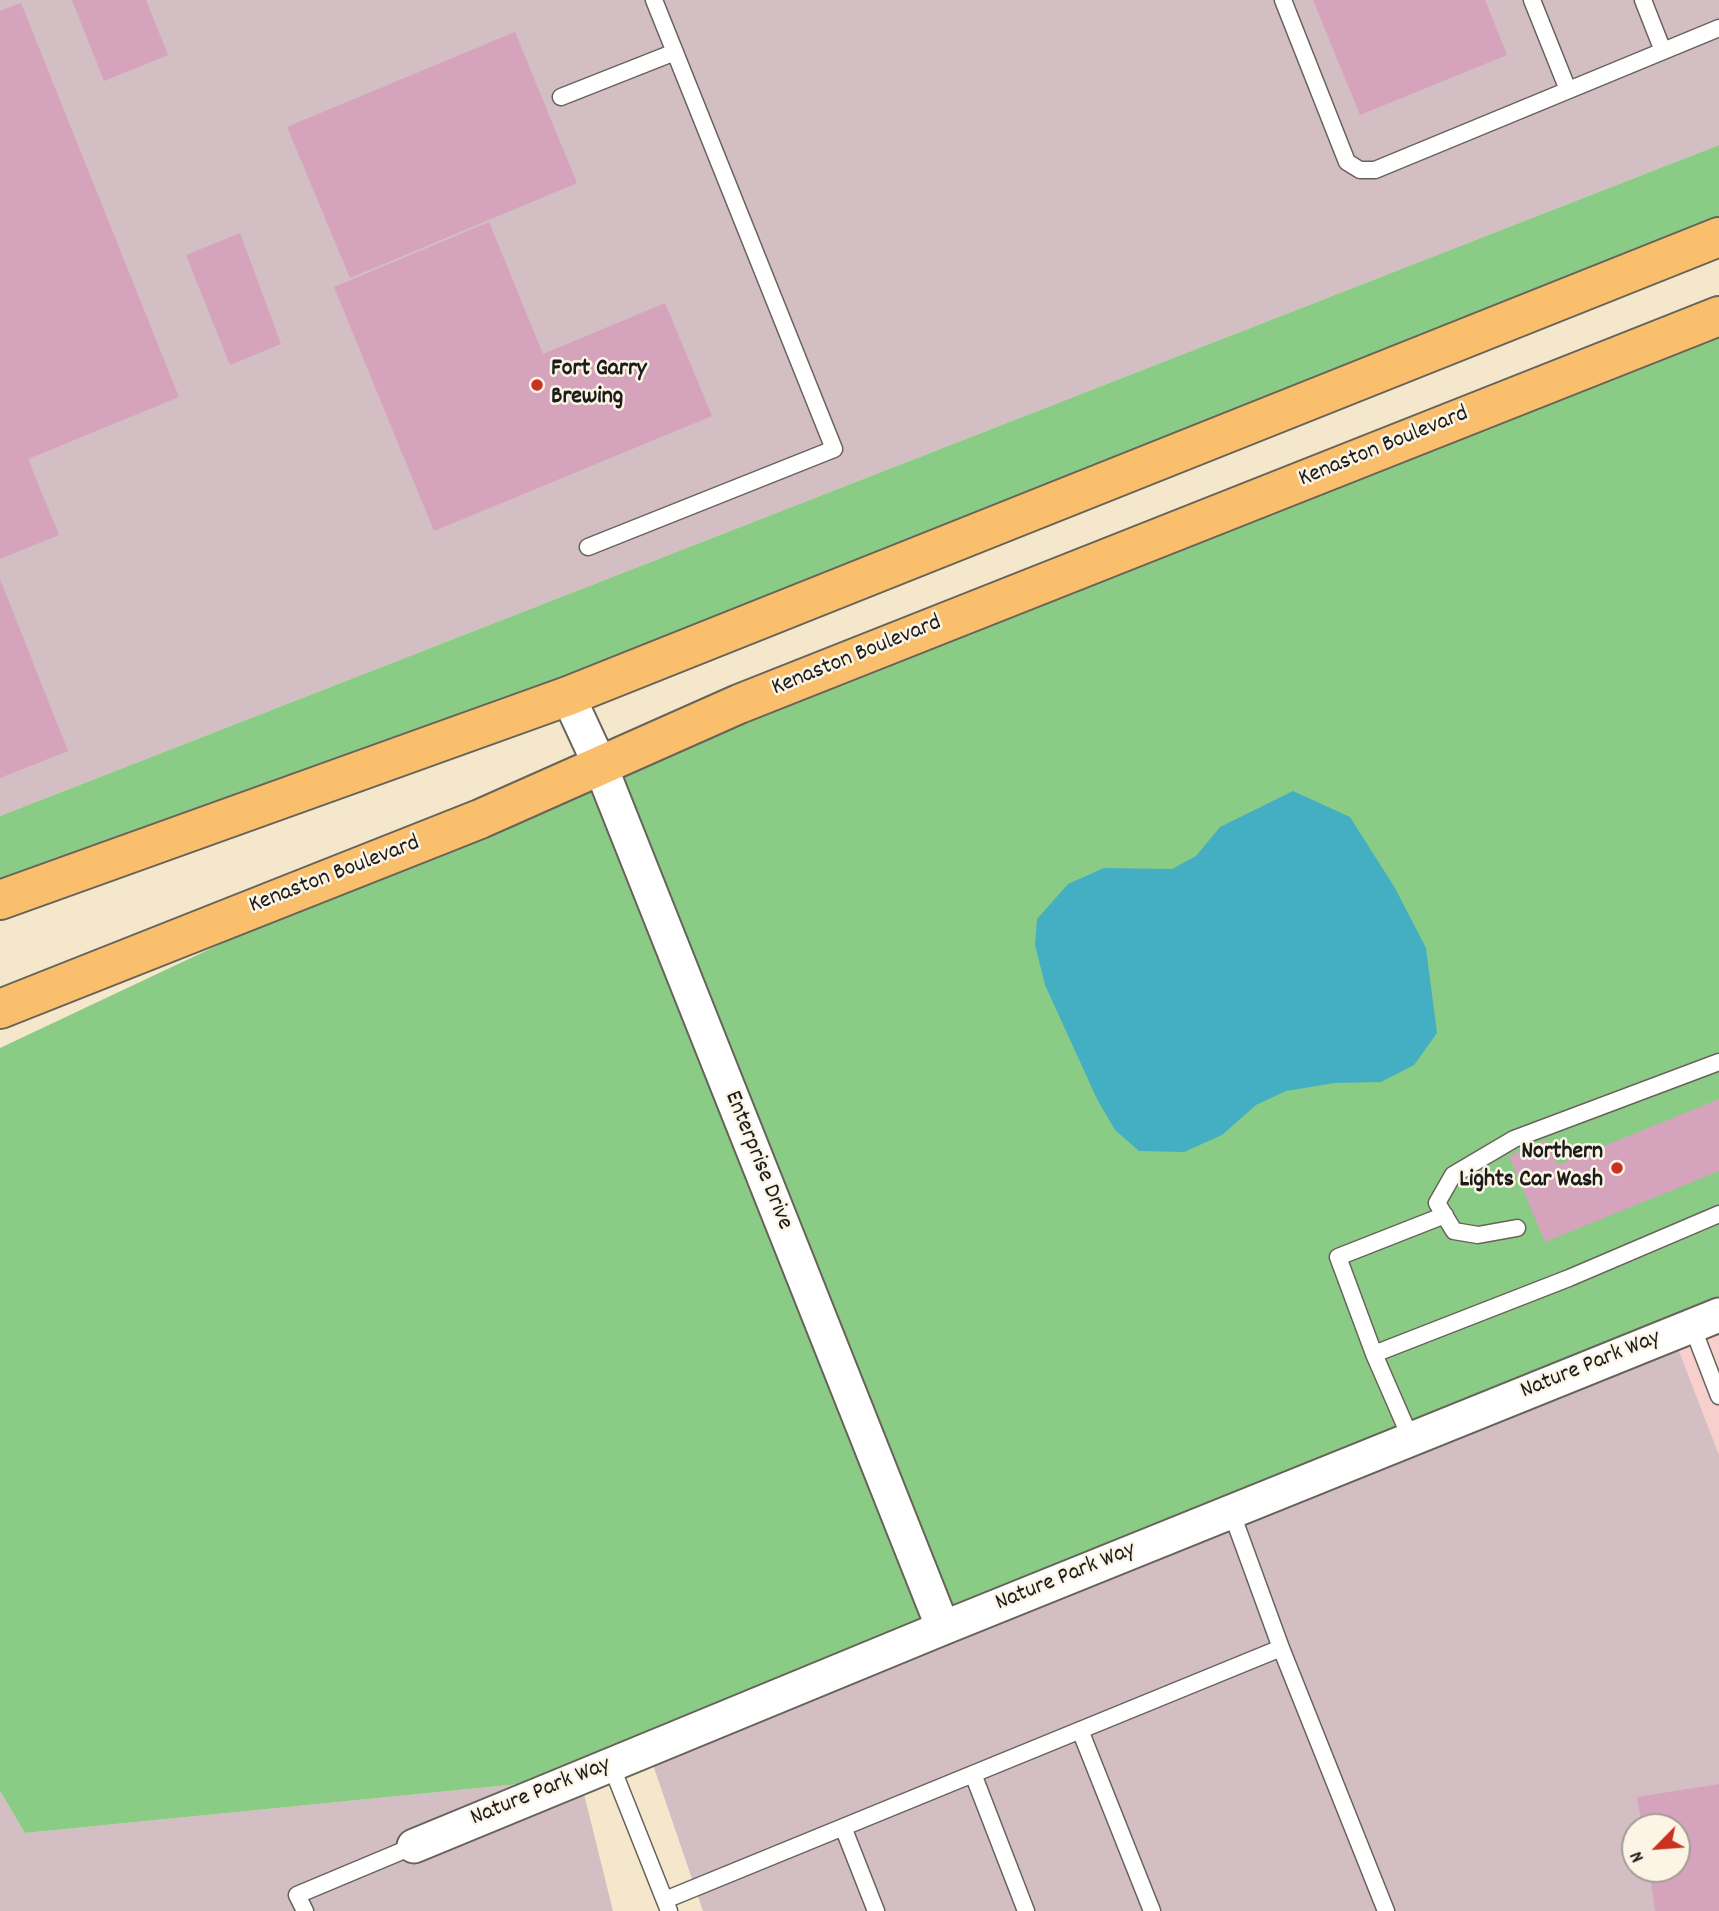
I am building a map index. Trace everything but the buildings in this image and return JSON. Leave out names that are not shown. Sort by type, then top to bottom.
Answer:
[{"type":"main road","points":[[0,900],[568,696],[1719,237]]},
{"type":"main road","name":"Kenaston Boulevard","points":[[0,1009],[480,819],[740,704],[1719,316]]},
{"type":"street","name":"Enterprise Drive","points":[[568,696],[600,765],[943,1628]]},
{"type":"street","name":"Nature Park Way","points":[[414,1846],[943,1628],[1705,1320]]},
{"type":"lane","points":[[588,547],[834,449],[654,0]]},
{"type":"lane","points":[[1283,0],[1347,162],[1360,170],[1375,170],[1719,28]]},
{"type":"lane","points":[[1532,0],[1568,90]]},
{"type":"lane","points":[[1643,0],[1663,51]]},
{"type":"lane","points":[[561,97],[675,52]]},
{"type":"lane","points":[[1517,1228],[1478,1235],[1454,1231],[1437,1203],[1453,1175],[1514,1139],[1719,1062]]},
{"type":"lane","points":[[1374,1354],[1569,1279],[1719,1214]]},
{"type":"lane","points":[[1410,1439],[1374,1354],[1338,1257],[1445,1215]]},
{"type":"lane","points":[[1705,1320],[1719,1396]]},
{"type":"lane","points":[[1231,1511],[1281,1648],[1386,1911]]},
{"type":"lane","points":[[611,1765],[667,1906],[843,1828],[1281,1648]]},
{"type":"lane","points":[[1080,1730],[1152,1911]]},
{"type":"lane","points":[[973,1774],[1026,1911]]},
{"type":"lane","points":[[843,1828],[876,1911]]},
{"type":"lane","points":[[305,1911],[297,1895],[414,1846]]},
{"type":"shaded area","points":[[0,0],[1719,0],[1719,145],[0,816]]},
{"type":"shaded area","points":[[1719,1315],[1719,1455],[1672,1333]]},
{"type":"shaded area","points":[[1672,1333],[1719,1455],[1719,1911],[703,1911],[648,1750]]},
{"type":"shaded area","points":[[580,1778],[613,1911],[0,1911],[0,1791],[25,1833]]},
{"type":"green space","points":[[1719,145],[1719,230],[0,897],[0,816]]},
{"type":"green space","points":[[1719,316],[1719,1315],[580,1778],[25,1833],[0,1791],[0,1048],[600,765]]},
{"type":"water","points":[[1293,791],[1350,817],[1395,888],[1426,948],[1437,1033],[1414,1065],[1381,1082],[1335,1083],[1286,1091],[1256,1105],[1222,1135],[1184,1152],[1139,1151],[1115,1130],[1097,1099],[1045,985],[1035,945],[1037,919],[1068,884],[1104,868],[1172,869],[1196,856],[1220,827]]},
{"type":"place","name":"Fort Garry Brewing","points":[[537,385]]},
{"type":"place","name":"Northern Lights Car Wash","points":[[1617,1168]]}]
